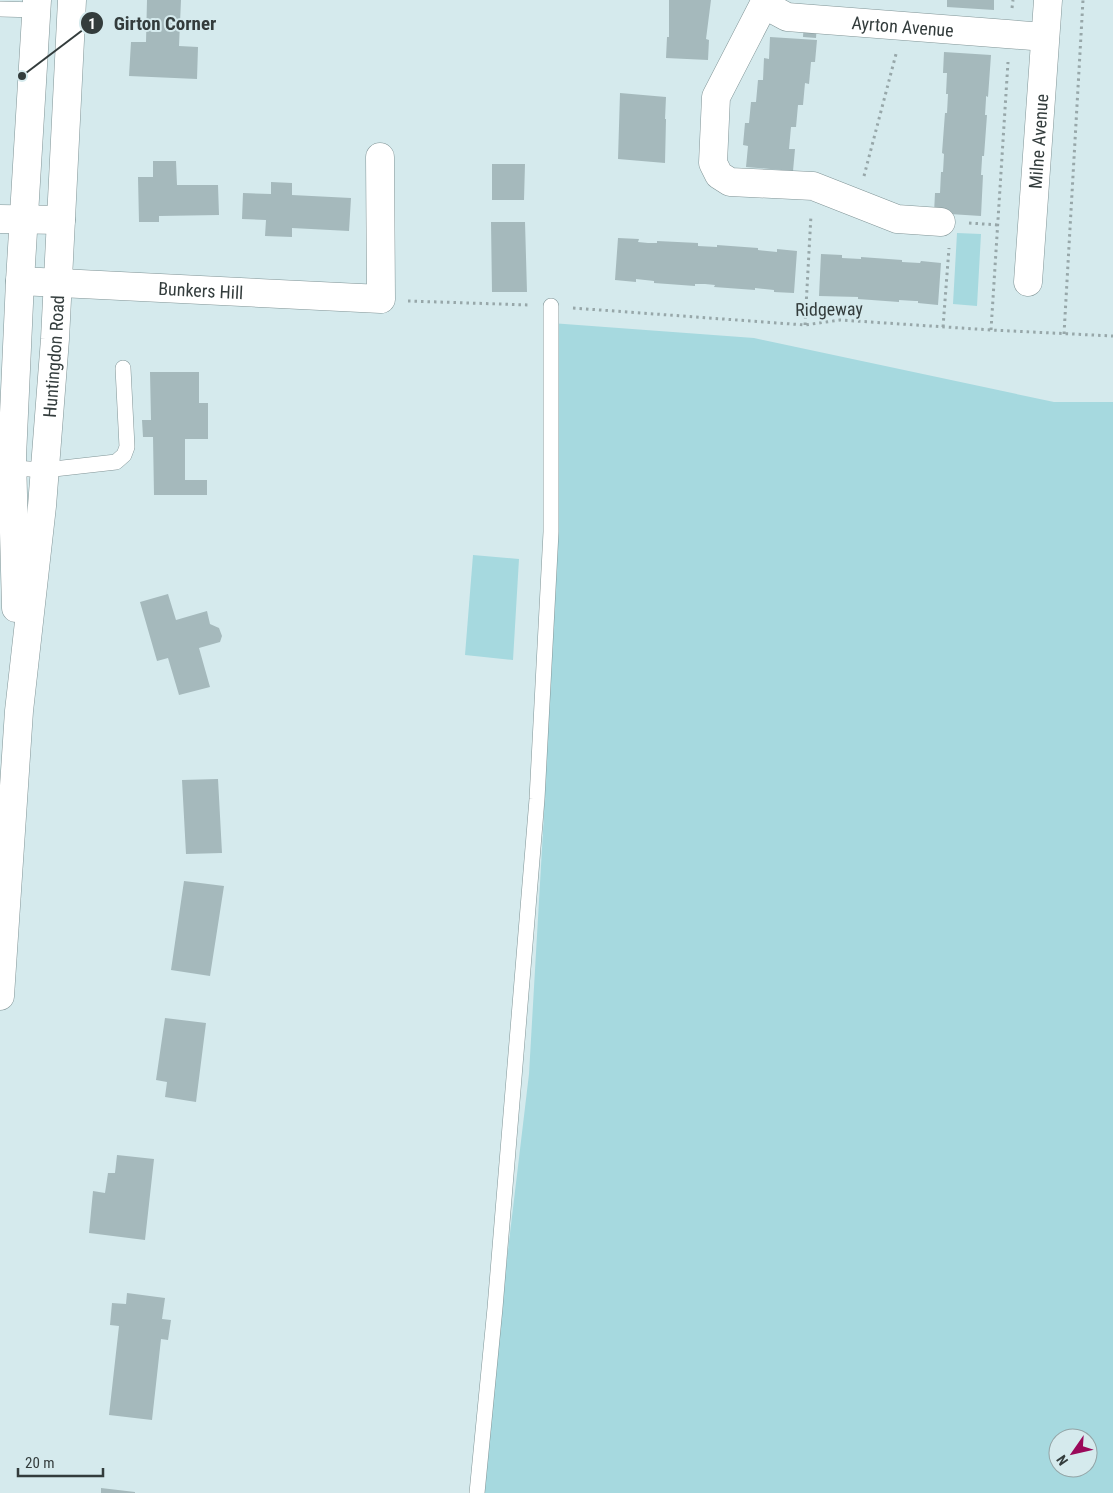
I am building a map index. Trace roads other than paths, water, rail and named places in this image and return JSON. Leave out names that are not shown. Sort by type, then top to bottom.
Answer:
[{"type":"main road","name":"Huntingdon Road","points":[[0,996],[18,711],[45,470],[58,283],[72,0]]},
{"type":"main road","name":"Ayrton Avenue","points":[[945,232],[897,219],[813,186],[730,182],[719,175],[712,163],[716,97],[767,0],[774,10],[787,18],[1045,37]]},
{"type":"main road","name":"Milne Avenue","points":[[1028,282],[1048,0]]},
{"type":"main road","name":"Huntingdon Road","points":[[18,711],[13,468],[20,281],[12,218],[37,5]]},
{"type":"main road","name":"Bunkers Hill","points":[[20,281],[381,299],[380,157]]},
{"type":"main road","points":[[12,218],[61,220]]},
{"type":"lane","points":[[0,9],[37,5]]},
{"type":"lane","points":[[477,1493],[495,1308],[537,789],[551,532],[548,306]]},
{"type":"lane","points":[[13,468],[45,470],[116,462],[124,455],[127,447],[123,368]]},
{"type":"place","name":"Girton Corner","points":[[22,76]]}]
